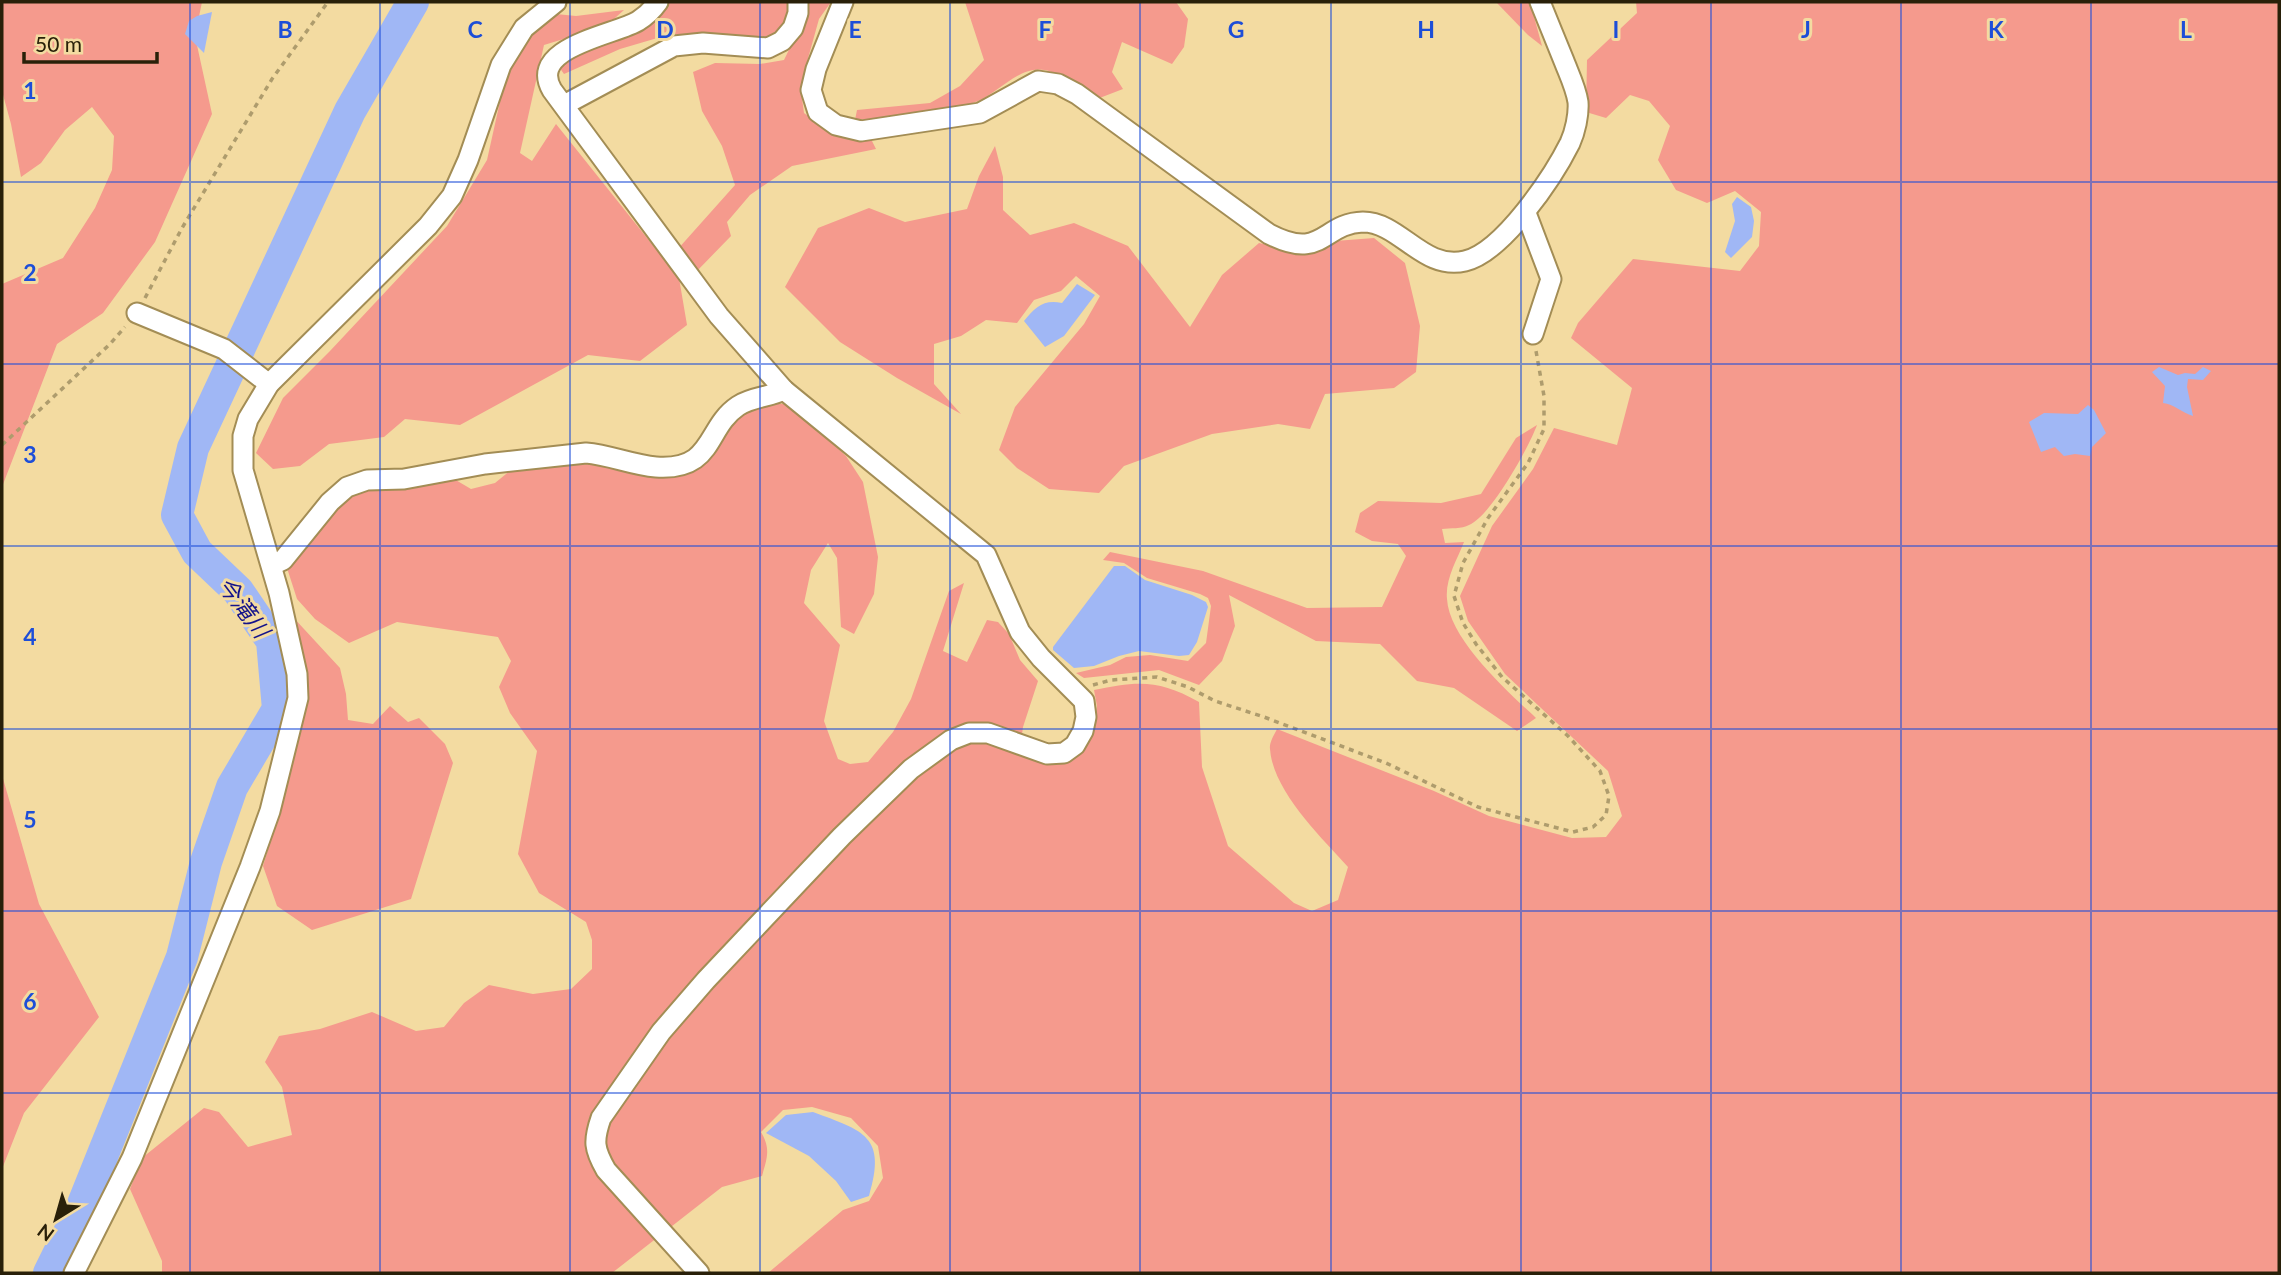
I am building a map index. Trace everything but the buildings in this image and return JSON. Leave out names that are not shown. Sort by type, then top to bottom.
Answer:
[{"type":"street","points":[[74,1273],[132,1158],[250,867],[270,811],[298,698],[297,674],[272,565],[243,470],[243,436],[262,379],[428,226],[452,196],[468,160],[501,65],[524,28],[556,2]]},
{"type":"street","points":[[658,2],[638,21],[563,51],[552,63],[547,82],[719,316],[784,390],[986,555],[1020,632],[1041,658],[1084,701],[1086,717],[1083,731],[1075,745],[1064,753],[1047,754],[988,733],[969,733],[951,740],[911,769],[842,836],[706,980],[661,1032],[601,1118],[596,1133],[596,1152],[606,1170],[699,1273]]},
{"type":"street","points":[[564,105],[674,46],[703,43],[768,48],[782,41],[793,28],[799,2]]},
{"type":"street","points":[[842,2],[816,69],[811,90],[818,113],[836,125],[861,131],[980,113],[1038,81],[1058,84],[1077,94],[1283,242],[1307,245],[1347,225],[1364,222],[1383,227],[1440,261],[1466,261],[1492,247],[1526,213],[1570,142],[1578,100],[1540,2]]},
{"type":"street","points":[[1526,213],[1551,279],[1533,334]]},
{"type":"street","points":[[137,313],[224,349],[262,379]]},
{"type":"street","points":[[272,565],[283,559],[330,502],[347,487],[367,480],[404,479],[485,464],[586,453],[656,467],[674,466],[692,461],[706,449],[728,415],[739,404],[773,396],[784,390]]},
{"type":"path","points":[[2,445],[110,344],[137,313],[182,228],[265,90],[328,2]]},
{"type":"path","points":[[1074,689],[1111,680],[1157,677],[1385,763],[1478,807],[1573,832],[1592,827],[1606,815],[1609,796],[1600,772],[1568,736],[1502,677],[1463,623],[1454,596],[1469,552],[1488,518],[1528,463],[1544,429],[1544,396],[1533,334]]},
{"type":"shaded area","points":[[2,2],[202,2],[195,36],[212,114],[155,242],[103,313],[57,344],[2,487],[2,284],[63,258],[95,208],[112,170],[114,136],[92,107],[65,130],[41,163],[21,177],[2,91]]},
{"type":"shaded area","points":[[669,2],[792,2],[793,11],[774,40],[671,34],[620,49],[564,74],[559,67],[572,55],[652,20]]},
{"type":"shaded area","points":[[805,2],[831,2],[819,19],[807,62],[801,91],[804,113],[842,136],[871,139],[876,149],[792,166],[750,195],[727,222],[731,236],[696,272],[677,250],[735,185],[722,146],[702,111],[693,72],[715,63],[760,64],[784,60],[806,15]]},
{"type":"shaded area","points":[[965,2],[1176,2],[1188,19],[1184,47],[1172,64],[1122,42],[1112,72],[1123,89],[1097,99],[1056,74],[1036,70],[1018,75],[986,97],[965,105],[918,115],[855,120],[857,110],[930,103],[960,86],[984,60]]},
{"type":"shaded area","points":[[1496,2],[1530,2],[1542,46],[1528,35]]},
{"type":"shaded area","points":[[1636,2],[2279,2],[2279,1273],[768,1273],[843,1210],[869,1201],[883,1178],[878,1146],[851,1118],[812,1107],[783,1110],[761,1132],[767,1149],[762,1176],[722,1187],[612,1273],[162,1273],[162,1261],[130,1189],[142,1158],[204,1108],[219,1112],[248,1147],[292,1135],[282,1087],[265,1062],[279,1036],[320,1029],[372,1012],[416,1031],[444,1027],[464,1003],[489,985],[533,994],[571,989],[592,969],[592,940],[586,922],[539,893],[518,854],[537,751],[510,713],[499,687],[511,661],[498,637],[397,622],[349,643],[315,619],[297,599],[287,568],[332,509],[354,493],[370,486],[454,479],[471,489],[495,483],[511,470],[586,464],[659,474],[703,465],[726,428],[742,411],[760,405],[791,404],[846,456],[863,482],[878,557],[874,594],[854,634],[841,627],[837,558],[828,543],[811,570],[804,603],[840,645],[824,721],[838,759],[850,764],[868,762],[893,732],[911,699],[949,591],[964,583],[943,651],[967,662],[987,620],[998,622],[1009,634],[1020,660],[1038,681],[1023,727],[1019,756],[1070,761],[1091,739],[1097,706],[1094,690],[1148,684],[1172,689],[1199,702],[1202,767],[1228,846],[1294,903],[1312,911],[1338,900],[1348,867],[1312,828],[1280,781],[1270,749],[1277,729],[1434,791],[1489,816],[1572,838],[1606,837],[1622,816],[1608,771],[1505,674],[1468,621],[1460,596],[1492,526],[1533,469],[1554,428],[1617,445],[1632,388],[1571,338],[1578,323],[1633,259],[1740,271],[1759,246],[1761,212],[1735,191],[1707,203],[1676,190],[1658,160],[1670,126],[1649,101],[1630,95],[1606,118],[1586,112],[1587,60],[1637,13]]},
{"type":"shaded area","points":[[624,10],[606,26],[544,45],[520,153],[532,161],[556,124],[679,278],[687,325],[640,361],[588,355],[460,425],[405,419],[384,437],[329,444],[300,466],[273,469],[256,453],[283,398],[447,226],[487,160],[505,79],[524,41],[556,14],[576,16]]},
{"type":"shaded area","points":[[995,146],[1003,177],[1003,210],[1030,235],[1074,223],[1128,246],[1190,327],[1222,275],[1259,243],[1297,251],[1335,241],[1374,238],[1405,263],[1420,326],[1416,372],[1394,388],[1325,394],[1310,429],[1278,424],[1212,434],[1124,466],[1099,493],[1049,489],[1017,468],[999,450],[1015,407],[1084,324],[1100,296],[1076,276],[1061,291],[1034,300],[1017,323],[986,320],[961,336],[934,344],[934,384],[961,414],[840,342],[785,287],[818,228],[869,208],[905,222],[967,209],[979,176]]},
{"type":"shaded area","points":[[1537,425],[1518,464],[1488,509],[1466,526],[1442,529],[1445,543],[1464,542],[1448,584],[1450,615],[1482,664],[1536,718],[1517,731],[1454,688],[1417,681],[1380,644],[1316,641],[1229,595],[1235,626],[1222,661],[1199,685],[1159,670],[1084,678],[1076,673],[1110,665],[1126,657],[1150,655],[1188,661],[1206,643],[1211,606],[1208,598],[1147,578],[1124,563],[1103,560],[1110,552],[1203,571],[1307,608],[1382,607],[1406,556],[1398,544],[1372,541],[1355,532],[1360,513],[1378,501],[1441,503],[1481,494],[1516,438]]},
{"type":"shaded area","points":[[292,616],[340,668],[348,720],[373,724],[390,706],[408,722],[419,718],[445,744],[453,763],[411,899],[312,930],[277,906],[263,866],[302,722]]},
{"type":"shaded area","points":[[2,775],[39,904],[99,1017],[24,1113],[2,1169]]},
{"type":"water","points":[[212,12],[204,53],[185,34],[189,21]]},
{"type":"water","points":[[1737,197],[1751,207],[1754,221],[1752,237],[1731,258],[1725,252],[1735,221],[1732,204]]},
{"type":"water","points":[[1077,284],[1095,295],[1064,336],[1045,347],[1024,321],[1040,305],[1062,303]]},
{"type":"water","points":[[2159,367],[2178,375],[2195,374],[2203,367],[2211,371],[2203,380],[2188,379],[2193,416],[2163,403],[2165,386],[2152,372]]},
{"type":"water","points":[[2088,405],[2094,410],[2106,433],[2092,447],[2090,456],[2064,456],[2055,447],[2041,452],[2029,422],[2044,413],[2078,414]]},
{"type":"water","points":[[1114,566],[1125,566],[1145,580],[1206,602],[1208,607],[1197,642],[1189,655],[1139,651],[1094,666],[1074,668],[1053,650]]},
{"type":"water","points":[[813,1112],[858,1131],[873,1148],[874,1176],[869,1196],[851,1202],[836,1181],[809,1156],[766,1133],[786,1115]]},
{"type":"waterway","name":"今滝川","points":[[49,1273],[83,1204],[182,957],[206,862],[232,787],[278,709],[272,641],[238,591],[197,552],[177,515],[193,448],[350,111],[413,2]]}]
